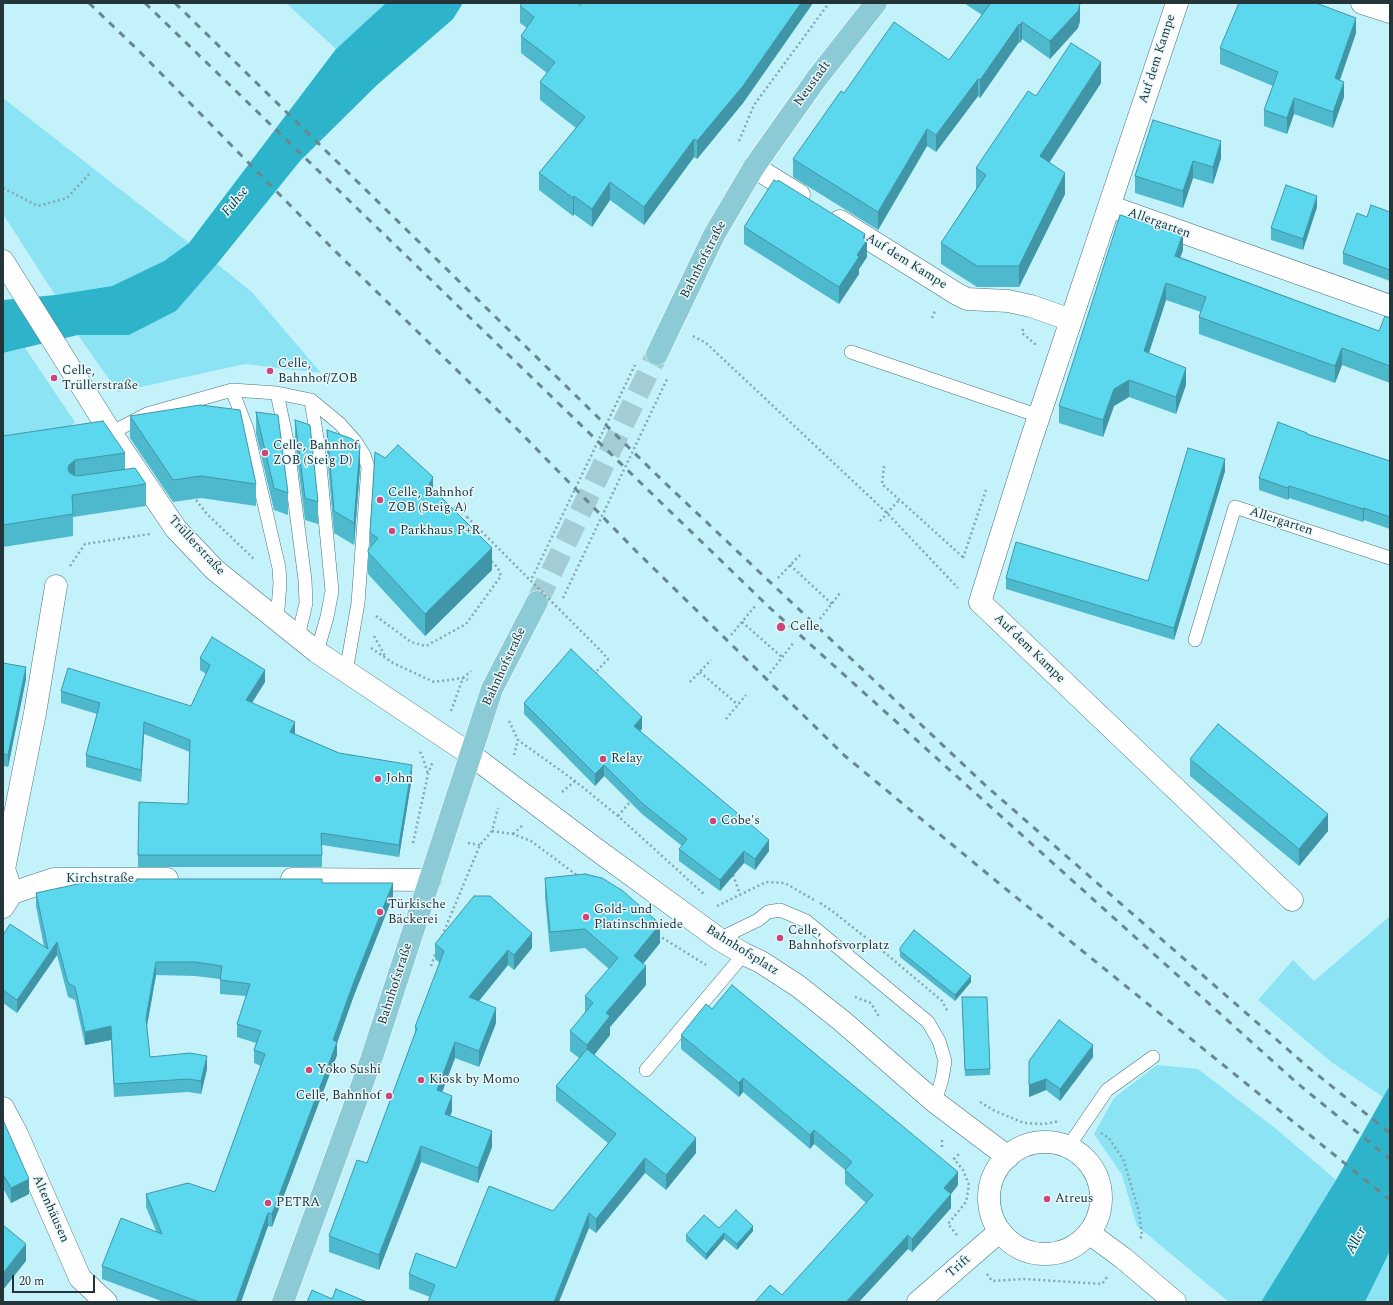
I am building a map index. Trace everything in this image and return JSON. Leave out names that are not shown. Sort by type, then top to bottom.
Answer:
[{"type":"main road","name":"Neustadt","points":[[754,167],[817,78],[876,3]]},
{"type":"main road","name":"Bahnhofstraße","points":[[657,354],[714,235],[754,167]]},
{"type":"main road","name":"Bahnhofstraße","points":[[283,1302],[371,1060],[492,689],[534,592]]},
{"type":"street","name":"Auf dem Kampe","points":[[1177,3],[1039,416],[980,602],[1292,900]]},
{"type":"street","points":[[1362,3],[1390,12]]},
{"type":"street","name":"Auf dem Kampe","points":[[754,167],[967,299],[1008,301],[1031,306],[1071,320]]},
{"type":"street","name":"Allergarten","points":[[1109,206],[1390,306]]},
{"type":"street","name":"Trüllerstraße","points":[[3,261],[98,410],[137,482],[176,529],[215,570],[317,652],[470,754]]},
{"type":"street","name":"Kirchstraße","points":[[56,586],[35,713],[4,870],[8,900],[54,879],[190,879]]},
{"type":"street","name":"Bahnhofsplatz","points":[[470,754],[593,847],[719,939],[761,962],[798,986],[842,1021],[935,1102],[1008,1157]]},
{"type":"street","points":[[269,879],[430,880]]},
{"type":"street","name":"Altenhäusen","points":[[3,1108],[16,1132],[80,1278],[106,1302]]},
{"type":"street","points":[[1037,1143],[1053,1143],[1068,1147],[1082,1156],[1090,1165],[1100,1185],[1101,1202],[1097,1219],[1089,1233],[1076,1245],[1061,1252],[1044,1254],[1022,1249],[1012,1243],[1000,1231],[992,1216],[989,1201],[991,1184],[997,1169],[1008,1157],[1021,1148],[1037,1143]]},
{"type":"street","name":"Trift","points":[[918,1302],[1000,1231]]},
{"type":"street","points":[[1089,1233],[1123,1258],[1175,1302]]},
{"type":"lane","points":[[851,352],[1039,416]]},
{"type":"lane","points":[[232,390],[247,429],[279,568],[280,583],[277,621]]},
{"type":"lane","points":[[111,433],[147,414],[232,390],[277,393],[311,400],[340,424],[355,441],[364,455],[368,467],[358,603],[346,672]]},
{"type":"lane","points":[[277,393],[287,441],[305,580],[306,602],[298,637]]},
{"type":"lane","points":[[311,400],[318,445],[332,591],[327,617],[317,652]]},
{"type":"lane","name":"Allergarten","points":[[1195,640],[1235,507],[1390,558]]},
{"type":"lane","points":[[719,939],[758,920],[768,912],[780,910],[806,921],[928,1022],[939,1041],[945,1061],[942,1079],[935,1102]]},
{"type":"lane","points":[[646,1070],[744,954]]},
{"type":"lane","points":[[1068,1147],[1107,1090],[1153,1057]]},
{"type":"path","points":[[738,145],[754,105],[829,3]]},
{"type":"path","points":[[3,188],[38,206],[67,198],[90,173]]},
{"type":"path","points":[[1031,306],[1022,333],[1035,344],[1033,351]]},
{"type":"path","points":[[689,333],[706,343],[887,513],[968,598],[980,602]]},
{"type":"path","points":[[534,592],[636,362]]},
{"type":"path","points":[[557,610],[668,376]]},
{"type":"path","points":[[884,466],[882,484],[899,500],[963,558],[991,566]]},
{"type":"path","points":[[963,558],[989,483]]},
{"type":"path","points":[[880,521],[899,500]]},
{"type":"path","points":[[445,506],[456,508],[467,517],[601,651],[608,659],[596,673],[600,677]]},
{"type":"path","points":[[56,586],[85,544],[176,529]]},
{"type":"path","points":[[778,578],[800,554]]},
{"type":"path","points":[[358,603],[411,642],[426,646],[466,624],[501,576],[498,568],[487,557]]},
{"type":"path","points":[[790,565],[832,604]]},
{"type":"path","points":[[820,619],[840,593]]},
{"type":"path","points":[[731,635],[756,605]]},
{"type":"path","points":[[742,622],[782,657]]},
{"type":"path","points":[[770,673],[794,642]]},
{"type":"path","points":[[690,682],[711,660]]},
{"type":"path","points":[[443,735],[463,678],[474,669]]},
{"type":"path","points":[[700,672],[738,705]]},
{"type":"path","points":[[726,719],[746,695]]},
{"type":"path","points":[[508,719],[518,740],[618,816],[630,802]]},
{"type":"path","points":[[404,880],[428,774]]},
{"type":"path","points":[[441,939],[480,845],[492,831],[513,834],[531,841],[581,879]]},
{"type":"path","points":[[733,875],[740,894]]},
{"type":"path","points":[[656,933],[725,977]]},
{"type":"path","points":[[430,967],[438,946]]},
{"type":"path","points":[[855,997],[871,1003]]},
{"type":"path","points":[[979,1101],[995,1111]]},
{"type":"path","points":[[948,1224],[966,1202],[969,1185],[963,1170],[954,1159]]},
{"type":"path","points":[[992,1281],[1024,1279],[1102,1284]]},
{"type":"shaded area","points":[[286,3],[386,3],[336,49]]},
{"type":"shaded area","points":[[3,98],[189,243],[164,261],[112,286],[55,295],[3,214]]},
{"type":"shaded area","points":[[217,264],[252,292],[321,373],[245,364],[118,392],[78,335],[129,335],[176,311]]},
{"type":"shaded area","points":[[25,348],[75,422],[63,434],[3,444],[3,353]]},
{"type":"shaded area","points":[[1390,916],[1390,1085],[1383,1097],[1330,1061],[1258,1000],[1293,960],[1314,981]]},
{"type":"shaded area","points":[[1157,1065],[1198,1069],[1275,1128],[1336,1180],[1261,1302],[1229,1302],[1137,1226],[1122,1175],[1094,1134],[1114,1098]]},
{"type":"shaded area","points":[[1390,1251],[1390,1302],[1365,1302]]},
{"type":"water","name":"Fuhse","points":[[386,3],[463,3],[453,19],[377,85],[300,161],[217,264],[176,311],[129,335],[78,335],[3,353],[3,300],[55,295],[112,286],[164,261],[189,243],[336,49]]},
{"type":"water","name":"Aller","points":[[1390,1085],[1390,1251],[1365,1302],[1261,1302],[1336,1180]]},
{"type":"building","points":[[522,3],[577,3],[580,6],[582,3],[801,3],[743,86],[697,141],[694,139],[644,207],[610,182],[592,209],[574,196],[573,198],[539,173],[585,117],[540,82],[555,62],[521,36],[534,17],[520,6]]},
{"type":"building","points":[[989,3],[1080,4],[1078,11],[1050,41],[1022,22],[1020,25],[1019,24],[980,80],[978,79],[936,135],[927,129],[878,212],[793,159],[841,91],[844,93],[894,22],[949,60],[990,4]]},
{"type":"building","points":[[1239,3],[1316,3],[1356,18],[1335,78],[1344,82],[1333,112],[1294,98],[1287,118],[1264,110],[1278,72],[1220,48]]},
{"type":"building","points":[[1071,43],[1101,62],[1040,156],[1065,173],[1019,266],[977,266],[941,243],[986,175],[976,168],[1028,91],[1036,96]]},
{"type":"building","points":[[1153,120],[1221,141],[1213,167],[1193,161],[1183,191],[1135,176]]},
{"type":"building","points":[[774,180],[777,182],[778,180],[865,234],[863,238],[867,240],[857,255],[859,257],[839,287],[744,227]]},
{"type":"building","points":[[1286,185],[1317,196],[1303,239],[1271,228]]},
{"type":"building","points":[[1371,205],[1390,212],[1390,270],[1343,253],[1357,213],[1367,217]]},
{"type":"building","points":[[1120,215],[1183,233],[1175,256],[1379,331],[1385,316],[1390,318],[1390,366],[1342,348],[1335,366],[1199,317],[1206,297],[1166,283],[1144,351],[1186,368],[1176,397],[1129,380],[1114,389],[1103,420],[1059,406]]},
{"type":"building","points":[[200,405],[240,410],[256,484],[201,476],[173,480],[130,416]]},
{"type":"building","points":[[256,412],[278,415],[288,493],[274,488]]},
{"type":"building","points":[[295,420],[310,425],[318,502],[305,498]]},
{"type":"building","points":[[103,421],[125,453],[75,460],[69,465],[69,472],[77,476],[135,468],[146,484],[72,495],[73,514],[3,525],[3,436]]},
{"type":"building","points":[[1278,422],[1307,434],[1390,461],[1390,517],[1289,486],[1288,488],[1259,478]]},
{"type":"building","points":[[327,430],[350,438],[359,443],[360,446],[354,523],[334,511]]},
{"type":"building","points":[[398,445],[433,477],[429,485],[492,548],[425,614],[368,552],[378,538],[370,533],[375,452],[385,458]]},
{"type":"building","points":[[1188,448],[1225,459],[1174,628],[1006,578],[1016,542],[1148,581]]},
{"type":"building","points":[[212,637],[265,670],[246,700],[295,722],[290,732],[339,753],[412,765],[399,845],[321,833],[322,855],[138,855],[139,802],[188,804],[190,740],[144,722],[141,770],[86,755],[100,703],[61,691],[68,668],[191,706],[210,665],[200,658]]},
{"type":"building","points":[[571,649],[642,717],[634,726],[769,840],[755,859],[744,851],[720,880],[679,849],[687,839],[642,803],[604,765],[595,774],[524,703]]},
{"type":"building","points":[[3,663],[26,667],[8,755],[3,754]]},
{"type":"building","points":[[1218,724],[1328,814],[1299,849],[1190,759]]},
{"type":"building","points":[[585,874],[602,878],[623,891],[660,924],[634,956],[646,966],[606,1013],[610,1016],[587,1045],[570,1031],[593,1003],[585,996],[618,958],[585,929],[550,932],[545,878]]},
{"type":"building","points":[[137,879],[322,879],[322,883],[393,883],[353,984],[333,1040],[337,1042],[272,1214],[268,1213],[236,1302],[199,1302],[102,1266],[121,1218],[162,1234],[146,1194],[188,1183],[215,1192],[265,1054],[254,1050],[261,1031],[237,1024],[250,984],[220,980],[222,966],[195,962],[156,962],[146,1018],[150,1057],[190,1053],[207,1056],[201,1081],[188,1079],[114,1084],[111,1026],[85,1032],[75,987],[68,983],[57,942],[17,1000],[3,990],[3,935],[10,924],[48,949],[36,893],[87,882],[137,881]]},
{"type":"building","points":[[474,896],[490,896],[532,933],[514,955],[508,950],[469,997],[496,1008],[479,1051],[455,1042],[437,1090],[452,1096],[445,1114],[492,1131],[478,1168],[421,1146],[379,1255],[329,1236],[357,1160],[367,1163],[417,1028],[415,1027],[444,951],[435,944]]},
{"type":"building","points":[[914,930],[971,976],[955,995],[900,951],[900,948]]},
{"type":"building","points":[[732,985],[958,1172],[944,1188],[951,1194],[912,1239],[908,1235],[846,1302],[755,1302],[770,1285],[782,1295],[873,1195],[845,1170],[852,1162],[814,1130],[810,1135],[743,1078],[739,1083],[681,1035],[706,1004],[712,1009]]},
{"type":"building","points":[[962,997],[987,997],[990,1069],[965,1070]]},
{"type":"building","points":[[1059,1020],[1093,1045],[1060,1089],[1046,1079],[1029,1085],[1029,1061]]},
{"type":"building","points":[[587,1049],[696,1138],[666,1175],[645,1158],[596,1219],[589,1213],[554,1302],[428,1302],[435,1285],[409,1274],[416,1253],[456,1268],[489,1186],[553,1211],[616,1134],[556,1086]]},
{"type":"building","points":[[3,1120],[29,1179],[11,1188],[3,1174]]},
{"type":"building","points":[[736,1210],[753,1226],[737,1244],[724,1233],[706,1254],[686,1235],[704,1215],[719,1228]]},
{"type":"building","points":[[3,1225],[26,1244],[3,1273]]},
{"type":"building","points":[[336,1289],[367,1302],[307,1302],[312,1290],[332,1299]]},
{"type":"tunnel","points":[[537,602],[657,354]]},
{"type":"railway","points":[[89,3],[140,52],[331,247],[518,430],[636,551],[845,756],[1001,885],[1390,1200]]},
{"type":"railway","points":[[145,3],[770,608],[1297,1083],[1390,1159]]},
{"type":"railway","points":[[175,3],[664,482],[985,785],[1309,1068],[1390,1133]]},
{"type":"place","name":"Celle, Bahnhof/ZOB","points":[[270,371]]},
{"type":"place","name":"Celle, Trüllerstraße","points":[[54,378]]},
{"type":"place","name":"Celle, Bahnhof ZOB (Steig D)","points":[[265,453]]},
{"type":"place","name":"Celle, Bahnhof ZOB (Steig A)","points":[[380,500]]},
{"type":"place","name":"Parkhaus P+R","points":[[392,531]]},
{"type":"place","name":"Celle","points":[[781,627]]},
{"type":"place","name":"Relay","points":[[603,759]]},
{"type":"place","name":"John","points":[[378,779]]},
{"type":"place","name":"Cobe's","points":[[713,821]]},
{"type":"place","name":"Türkische Bäckerei","points":[[380,912]]},
{"type":"place","name":"Gold- und Platinschmiede","points":[[586,917]]},
{"type":"place","name":"Celle, Bahnhofsvorplatz","points":[[780,938]]},
{"type":"place","name":"Yoko Sushi","points":[[309,1070]]},
{"type":"place","name":"Kiosk by Momo","points":[[421,1080]]},
{"type":"place","name":"Celle, Bahnhof","points":[[389,1096]]},
{"type":"place","name":"Atreus","points":[[1047,1199]]},
{"type":"place","name":"PETRA","points":[[268,1203]]}]
